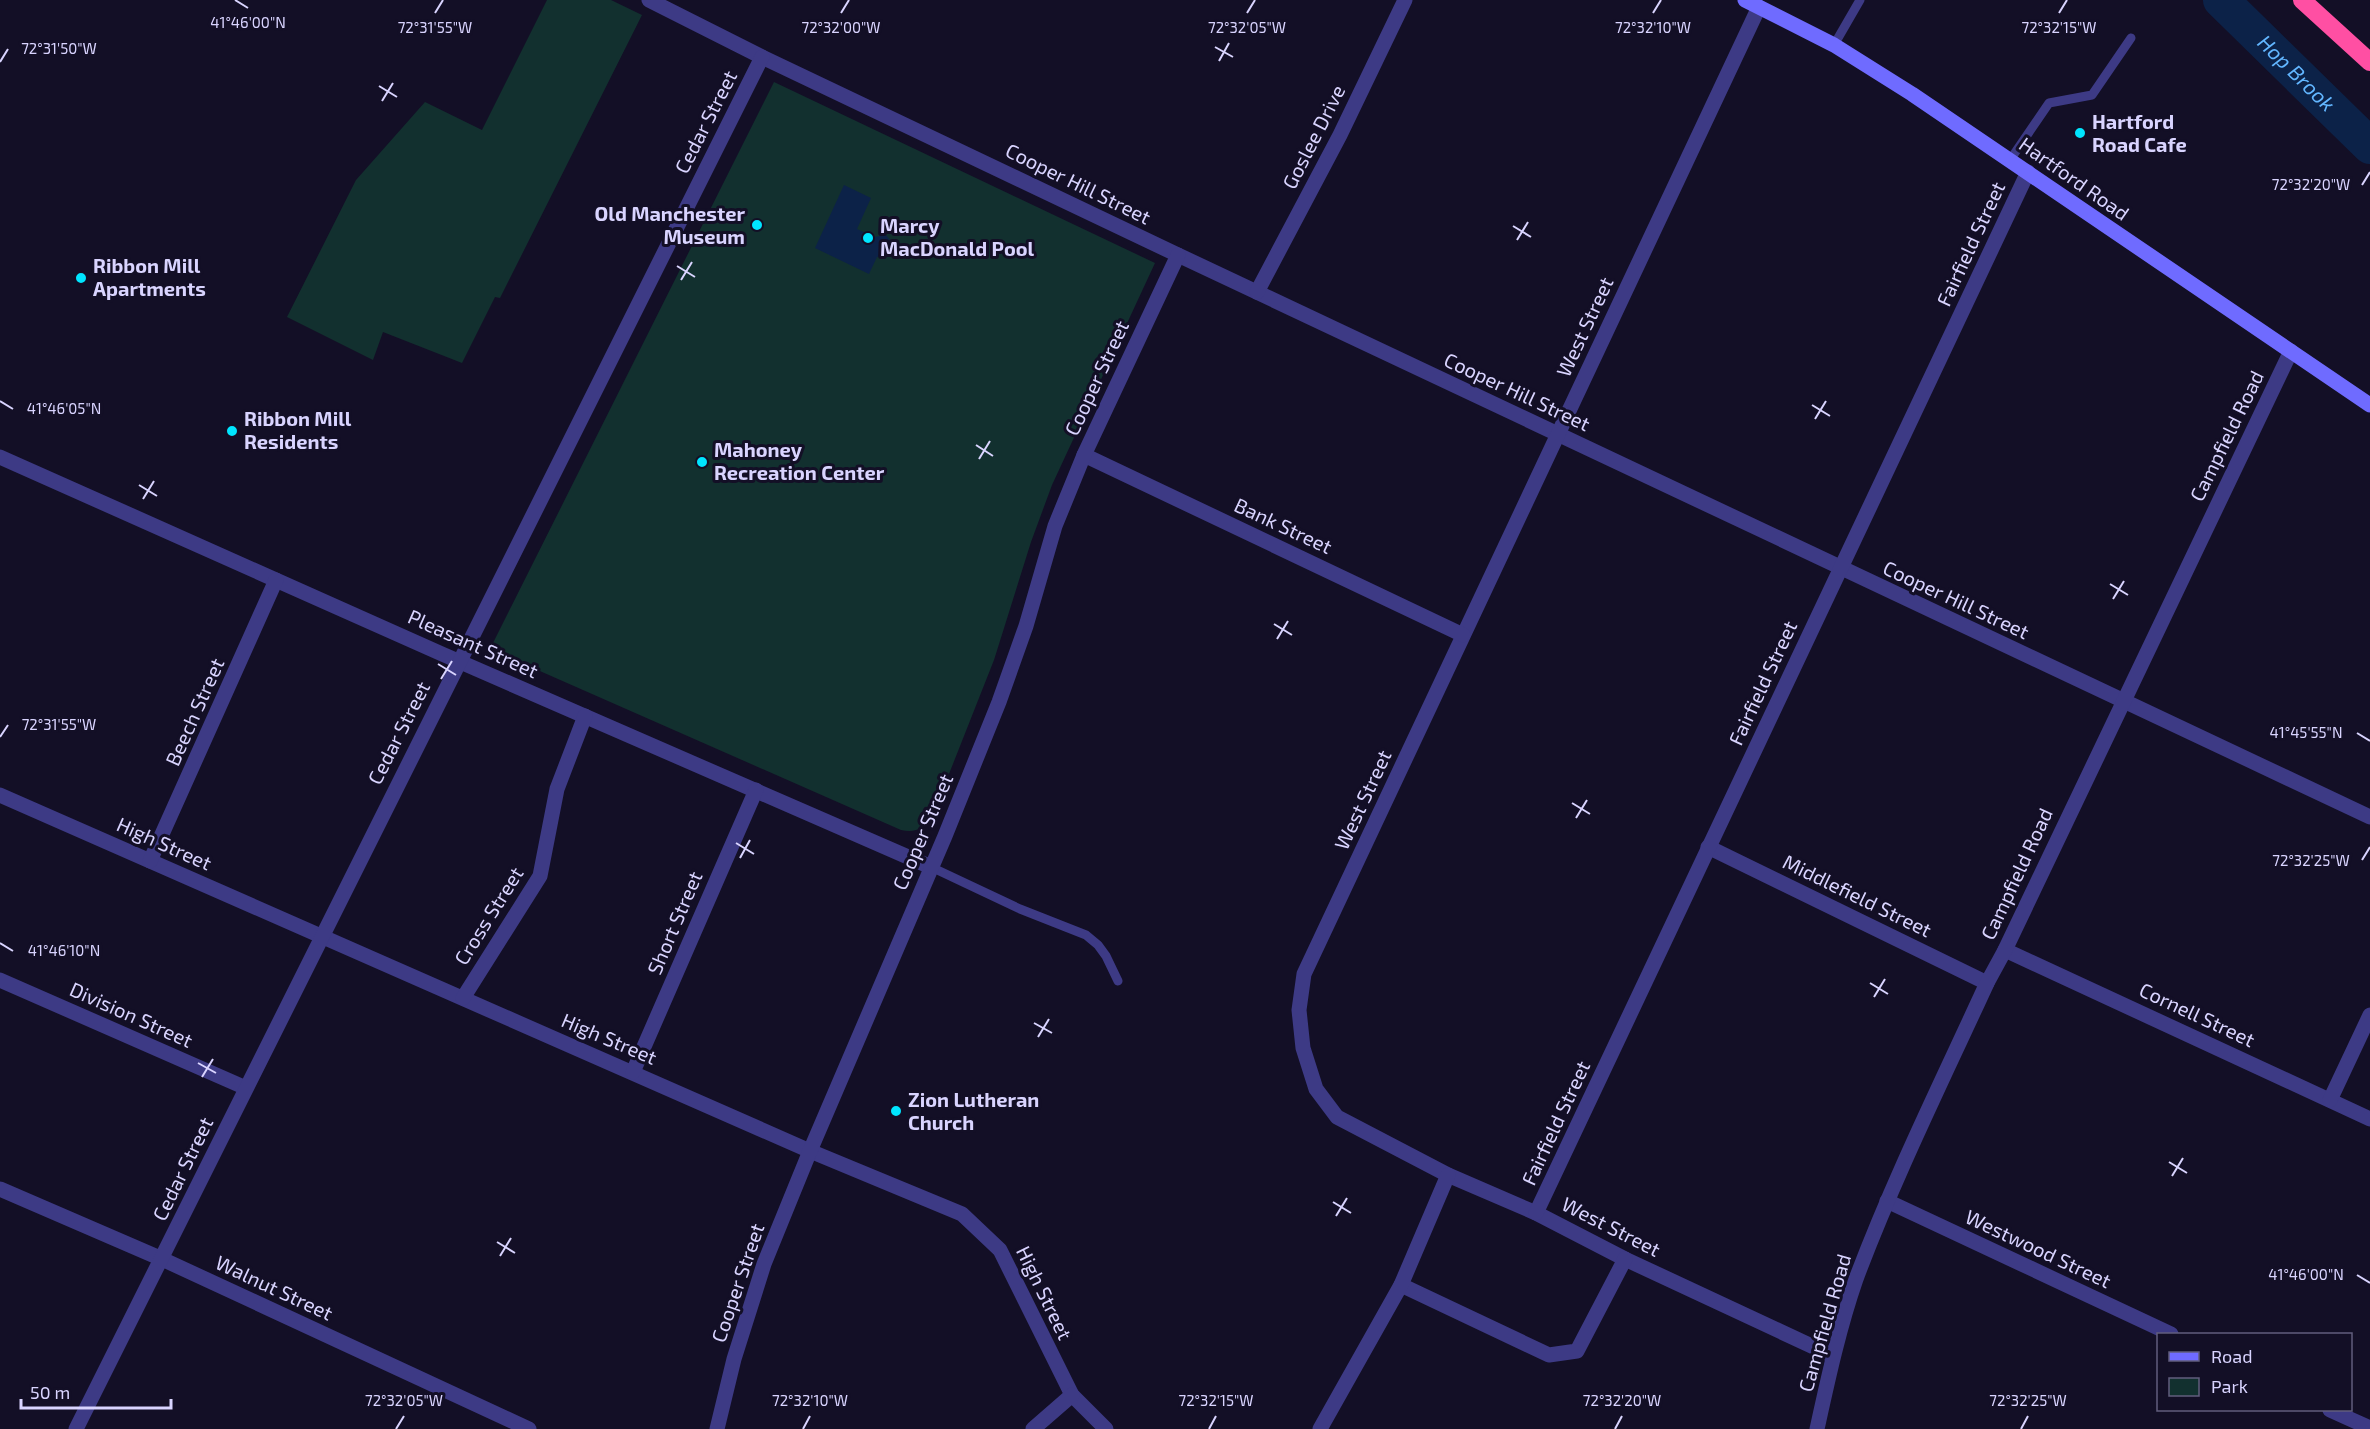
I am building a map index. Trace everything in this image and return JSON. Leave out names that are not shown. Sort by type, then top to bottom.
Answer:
[{"type":"highway","points":[[2302,0],[2370,62]]},
{"type":"main road","name":"Hartford Road","points":[[1745,0],[1834,45],[2028,172],[2370,405]]},
{"type":"street","name":"Cooper Hill Street","points":[[649,0],[762,57],[1178,255],[2370,817]]},
{"type":"street","name":"Goslee Drive","points":[[1257,292],[1340,135],[1405,0]]},
{"type":"street","name":"West Street","points":[[1760,7],[1304,974],[1299,1010],[1303,1048],[1316,1089],[1337,1117],[1448,1175],[1536,1213],[1624,1259],[1833,1356]]},
{"type":"street","name":"Cedar Street","points":[[76,1429],[762,57]]},
{"type":"street","name":"Fairfield Street","points":[[1536,1213],[2028,172]]},
{"type":"street","name":"Cooper Street","points":[[717,1429],[734,1359],[764,1264],[810,1150],[932,867],[999,702],[1026,626],[1055,526],[1084,455],[1178,255]]},
{"type":"street","name":"Campfield Road","points":[[1817,1429],[1833,1356],[1856,1281],[1887,1201],[1987,983],[2005,950],[2291,351]]},
{"type":"street","name":"Bank Street","points":[[1084,455],[1463,635]]},
{"type":"street","name":"Pleasant Street","points":[[0,457],[459,661],[932,867]]},
{"type":"street","name":"Beech Street","points":[[150,861],[276,580]]},
{"type":"street","name":"Cross Street","points":[[463,998],[540,876],[557,789],[585,716]]},
{"type":"street","name":"Short Street","points":[[633,1072],[756,790]]},
{"type":"street","name":"High Street","points":[[0,795],[810,1150],[962,1214],[1000,1250],[1072,1395],[1106,1429]]},
{"type":"street","name":"Middlefield Street","points":[[1708,847],[1987,983]]},
{"type":"street","name":"Cornell Street","points":[[2005,950],[2370,1119]]},
{"type":"street","name":"Division Street","points":[[0,980],[246,1088]]},
{"type":"street","points":[[2330,1100],[2370,1015]]},
{"type":"street","points":[[1320,1429],[1401,1286],[1448,1175]]},
{"type":"street","name":"Walnut Street","points":[[0,1189],[162,1259],[529,1429]]},
{"type":"street","name":"Westwood Street","points":[[1887,1201],[2167,1333]]},
{"type":"street","points":[[1401,1286],[1549,1355],[1577,1351],[1624,1259]]},
{"type":"street","points":[[1033,1429],[1072,1395]]},
{"type":"street","points":[[2332,1411],[2370,1428]]},
{"type":"lane","points":[[1834,45],[1860,0]]},
{"type":"lane","points":[[2010,160],[2049,104],[2092,95],[2131,38]]},
{"type":"lane","points":[[932,867],[1020,909],[1086,935],[1106,956],[1118,981]]},
{"type":"green space","points":[[547,0],[611,0],[642,15],[500,298],[495,297],[462,363],[383,332],[373,360],[287,317],[356,180],[425,102],[482,130]]},
{"type":"green space","points":[[774,82],[1155,263],[1052,485],[1031,542],[994,660],[932,817],[926,825],[911,831],[901,830],[499,653],[493,643]]},
{"type":"water","points":[[844,185],[871,198],[857,229],[874,237],[886,235],[893,244],[890,255],[877,257],[869,274],[815,248]]},
{"type":"waterway","name":"Hop Brook","points":[[2221,0],[2370,146]]},
{"type":"place","name":"Hartford Road Cafe","points":[[2080,133]]},
{"type":"place","name":"Old Manchester Museum","points":[[757,225]]},
{"type":"place","name":"Marcy MacDonald Pool","points":[[868,238]]},
{"type":"place","name":"Ribbon Mill Apartments","points":[[81,278]]},
{"type":"place","name":"Ribbon Mill Residents","points":[[232,431]]},
{"type":"place","name":"Mahoney Recreation Center","points":[[702,462]]},
{"type":"place","name":"Zion Lutheran Church","points":[[896,1111]]}]
